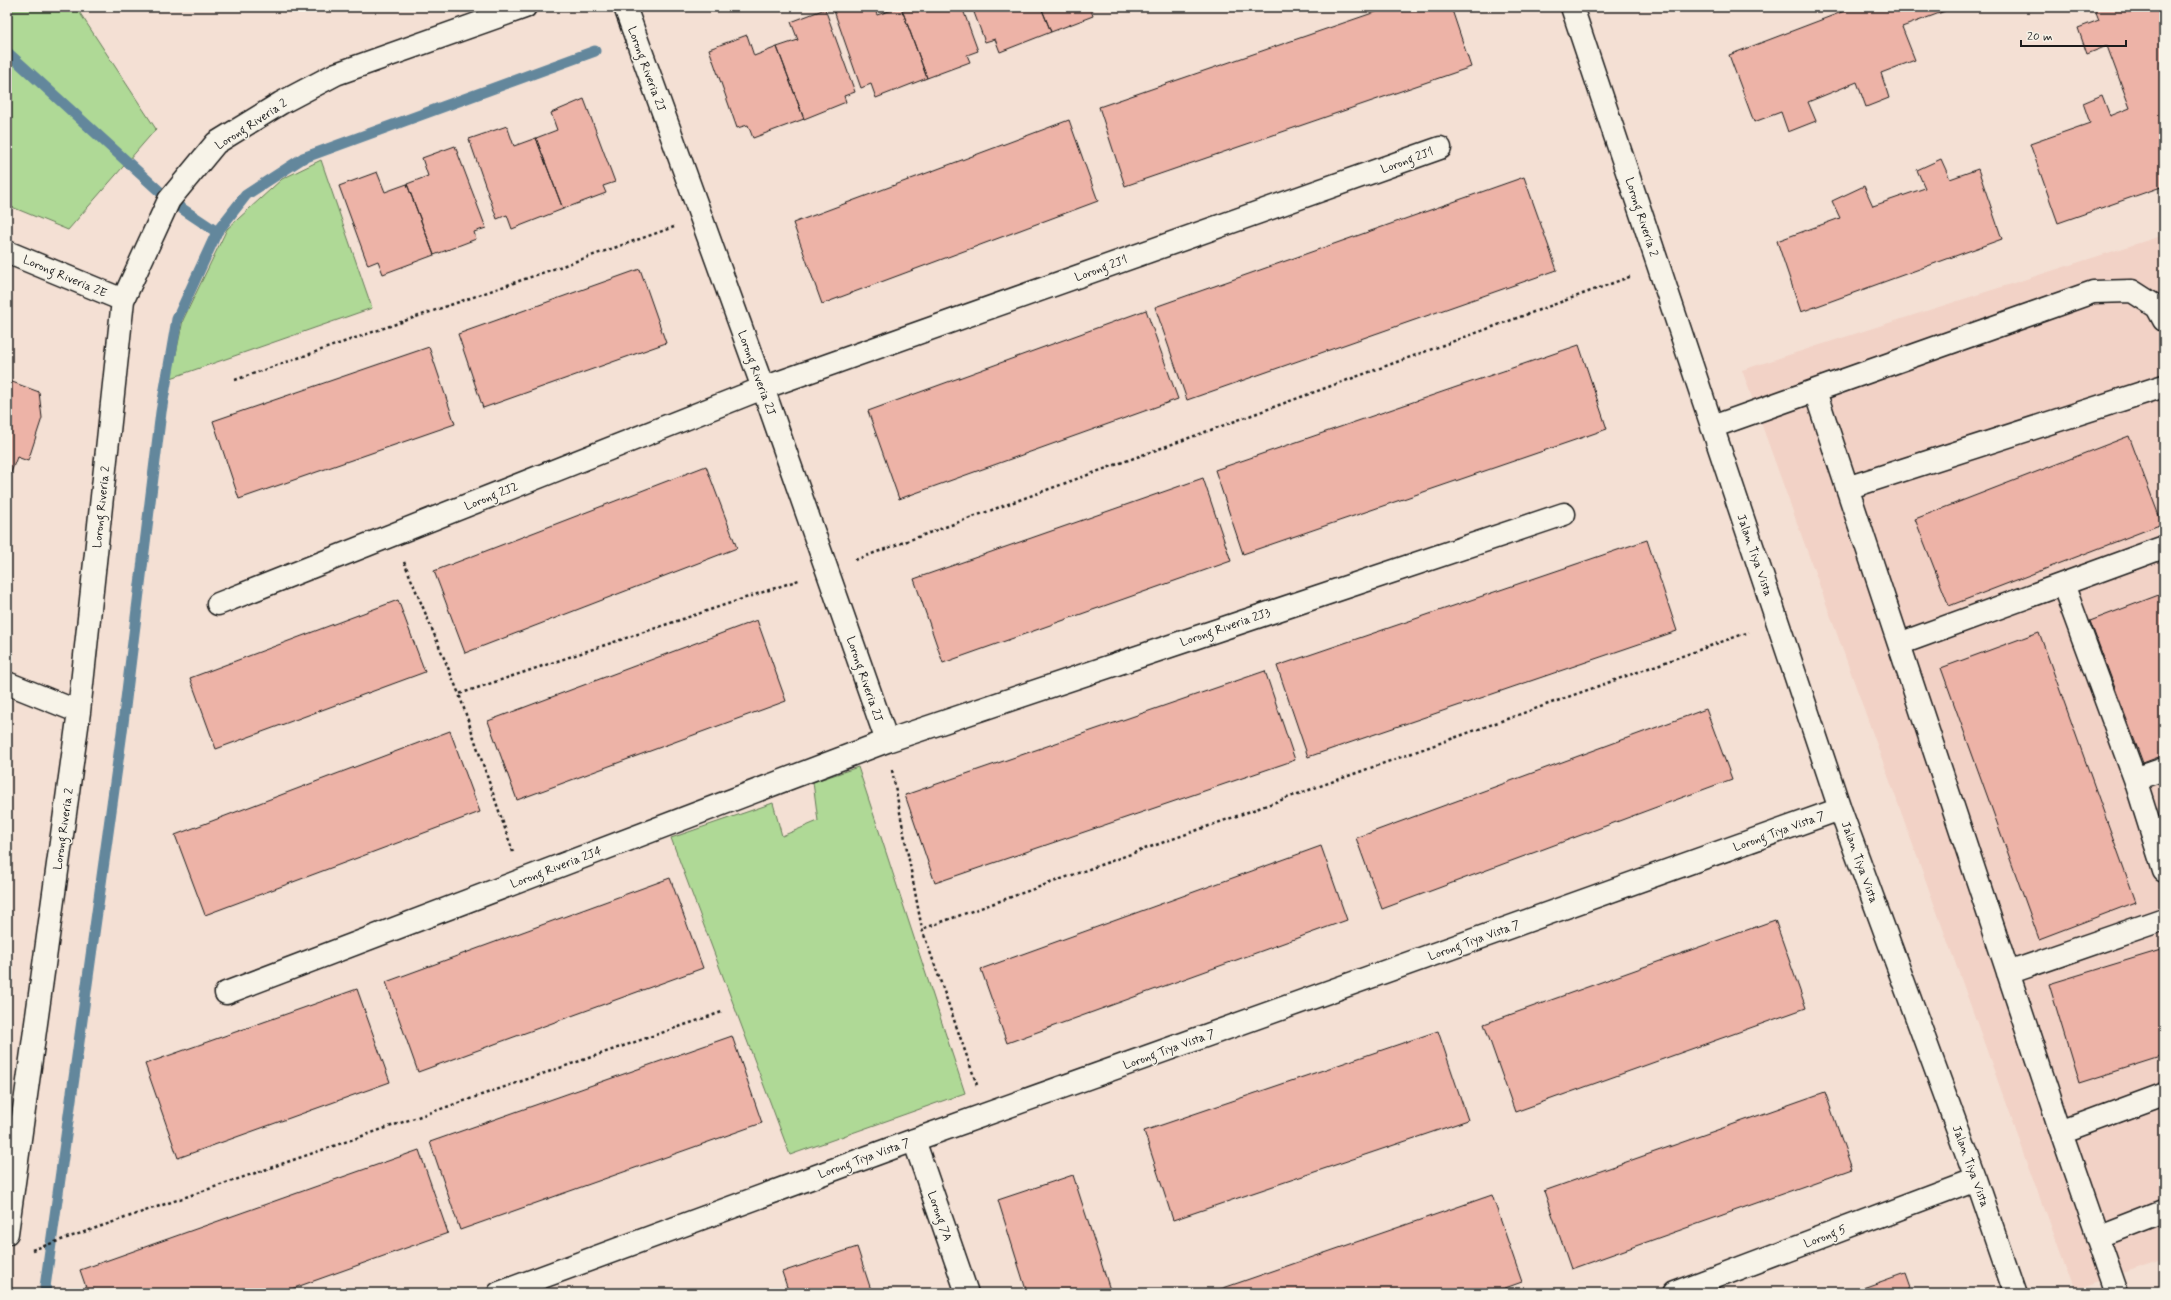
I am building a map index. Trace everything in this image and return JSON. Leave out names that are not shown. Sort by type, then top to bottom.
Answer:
[{"type":"street","name":"Lorong Riveria 2","points":[[7,1233],[79,712],[123,300],[169,200],[216,143],[281,103],[336,74],[526,7]]},
{"type":"street","name":"Lorong Riveria 2J","points":[[625,7],[763,388],[886,741]]},
{"type":"street","name":"Lorong Riveria 2","points":[[1572,7],[1712,427]]},
{"type":"street","name":"Lorong 2J1","points":[[763,388],[1440,148]]},
{"type":"street","name":"Lorong Riveria 2E","points":[[7,252],[123,300]]},
{"type":"street","points":[[1712,427],[2093,292],[2132,291],[2157,307],[2164,320]]},
{"type":"street","points":[[1847,488],[2164,386]]},
{"type":"street","name":"Lorong 2J2","points":[[218,604],[763,388]]},
{"type":"street","points":[[1815,391],[2061,1132],[2117,1293]]},
{"type":"street","name":"Jalan Tiya Vista","points":[[1712,427],[1840,809],[1976,1179],[2015,1293]]},
{"type":"street","name":"Lorong Riveria 2J3","points":[[886,741],[1564,514]]},
{"type":"street","points":[[1899,644],[2164,547]]},
{"type":"street","points":[[2063,584],[2135,779],[2164,871]]},
{"type":"street","points":[[7,683],[79,712]]},
{"type":"street","name":"Lorong Riveria 2J4","points":[[226,993],[886,741]]},
{"type":"street","points":[[2135,779],[2164,769]]},
{"type":"street","name":"Lorong Tiya Vista 7","points":[[499,1293],[523,1288],[914,1140],[1840,809]]},
{"type":"street","points":[[2008,973],[2164,919]]},
{"type":"street","points":[[2061,1132],[2164,1094]]},
{"type":"street","name":"Lorong 7A","points":[[914,1140],[967,1293]]},
{"type":"street","name":"Lorong 5","points":[[1674,1293],[1976,1179]]},
{"type":"street","points":[[2097,1237],[2164,1211]]},
{"type":"path","points":[[235,380],[701,218]]},
{"type":"path","points":[[458,694],[827,570],[1659,266]]},
{"type":"path","points":[[393,535],[458,694],[523,880]]},
{"type":"path","points":[[922,929],[1778,621]]},
{"type":"path","points":[[886,741],[922,929],[987,1114]]},
{"type":"path","points":[[30,1251],[722,1012]]},
{"type":"shaded area","points":[[2164,235],[2164,1259],[2073,1290],[1742,370]]},
{"type":"green space","points":[[7,7],[76,7],[156,129],[68,230],[7,205]]},
{"type":"green space","points":[[321,160],[372,308],[171,378],[183,320],[227,229],[282,179]]},
{"type":"green space","points":[[858,767],[965,1093],[790,1155],[671,838],[773,803],[782,836],[818,821],[813,782]]},
{"type":"building","points":[[874,7],[877,15],[901,7],[927,78],[876,98],[871,84],[861,88],[833,8]]},
{"type":"building","points":[[901,7],[962,7],[978,51],[967,55],[970,62],[927,78]]},
{"type":"building","points":[[972,7],[1041,7],[1051,32],[1000,52],[995,39],[985,42]]},
{"type":"building","points":[[1041,7],[1098,7],[1091,10],[1093,16],[1051,32]]},
{"type":"building","points":[[1390,7],[1451,7],[1471,67],[1125,186],[1099,107]]},
{"type":"building","points":[[1855,7],[1943,7],[1945,11],[1902,27],[1915,60],[1881,73],[1889,98],[1866,107],[1857,82],[1808,102],[1816,121],[1788,132],[1781,112],[1754,122],[1729,55]]},
{"type":"building","points":[[2094,7],[2164,7],[2164,186],[2058,223],[2030,144],[2090,123],[2083,103],[2102,95],[2110,116],[2130,108],[2107,46],[2087,54],[2078,28],[2099,20]]},
{"type":"building","points":[[825,9],[855,92],[844,96],[846,102],[804,119],[777,47],[798,40],[791,22]]},
{"type":"building","points":[[747,35],[754,56],[777,47],[804,119],[753,138],[748,125],[737,128],[709,49]]},
{"type":"building","points":[[584,99],[615,182],[603,186],[606,193],[563,209],[536,138],[557,130],[551,113]]},
{"type":"building","points":[[1069,120],[1098,201],[822,304],[793,223]]},
{"type":"building","points":[[507,126],[514,146],[536,138],[563,209],[512,229],[507,215],[497,219],[469,139]]},
{"type":"building","points":[[455,146],[486,228],[474,232],[476,239],[434,255],[407,184],[428,176],[422,158]]},
{"type":"building","points":[[1941,159],[1950,179],[1978,169],[2002,239],[1801,312],[1777,241],[1840,218],[1832,201],[1864,186],[1873,206],[1925,188],[1917,170]]},
{"type":"building","points":[[377,172],[385,192],[407,184],[434,255],[383,274],[378,261],[368,265],[339,186]]},
{"type":"building","points":[[1524,177],[1557,270],[1187,400],[1155,307]]},
{"type":"building","points":[[640,269],[666,343],[483,408],[458,334]]},
{"type":"building","points":[[1146,310],[1178,399],[899,499],[868,411]]},
{"type":"building","points":[[1579,345],[1607,429],[1243,554],[1215,470]]},
{"type":"building","points":[[429,347],[455,424],[239,499],[213,421]]},
{"type":"building","points":[[7,380],[39,392],[42,418],[28,461],[17,457],[7,483]]},
{"type":"building","points":[[2129,436],[2162,524],[1949,606],[1915,519]]},
{"type":"building","points":[[706,466],[737,548],[465,653],[434,571]]},
{"type":"building","points":[[1203,478],[1231,561],[943,663],[914,579]]},
{"type":"building","points":[[1647,540],[1677,631],[1308,757],[1277,666]]},
{"type":"building","points":[[2164,593],[2164,755],[2143,763],[2090,621]]},
{"type":"building","points":[[398,600],[425,672],[216,749],[190,678]]},
{"type":"building","points":[[757,620],[786,701],[517,800],[488,721]]},
{"type":"building","points":[[2039,632],[2136,902],[2039,939],[1941,668]]},
{"type":"building","points":[[1265,671],[1295,760],[935,883],[905,795]]},
{"type":"building","points":[[1706,709],[1732,779],[1382,909],[1356,838]]},
{"type":"building","points":[[450,731],[480,812],[205,915],[175,835]]},
{"type":"building","points":[[1321,846],[1347,920],[1007,1043],[981,969]]},
{"type":"building","points":[[670,878],[703,968],[418,1072],[386,982]]},
{"type":"building","points":[[1775,920],[1806,1008],[1515,1112],[1484,1024]]},
{"type":"building","points":[[2164,949],[2164,1056],[2079,1083],[2049,984]]},
{"type":"building","points":[[357,989],[390,1082],[178,1158],[145,1064]]},
{"type":"building","points":[[1438,1031],[1468,1120],[1173,1220],[1144,1131]]},
{"type":"building","points":[[732,1036],[762,1123],[460,1230],[430,1142]]},
{"type":"building","points":[[1825,1092],[1852,1169],[1571,1269],[1544,1191]]},
{"type":"building","points":[[419,1150],[448,1233],[280,1293],[88,1293],[80,1270]]},
{"type":"building","points":[[1073,1175],[1111,1293],[1027,1293],[998,1200]]},
{"type":"building","points":[[1492,1195],[1522,1282],[1491,1293],[1209,1293]]},
{"type":"building","points":[[857,1247],[872,1293],[789,1293],[782,1272]]},
{"type":"building","points":[[1905,1273],[1912,1293],[1849,1293]]},
{"type":"waterway","points":[[47,1293],[45,1287],[122,732],[161,412],[177,319],[217,232],[246,195],[303,158],[595,51]]},
{"type":"waterway","points":[[7,52],[169,200],[217,232]]}]
